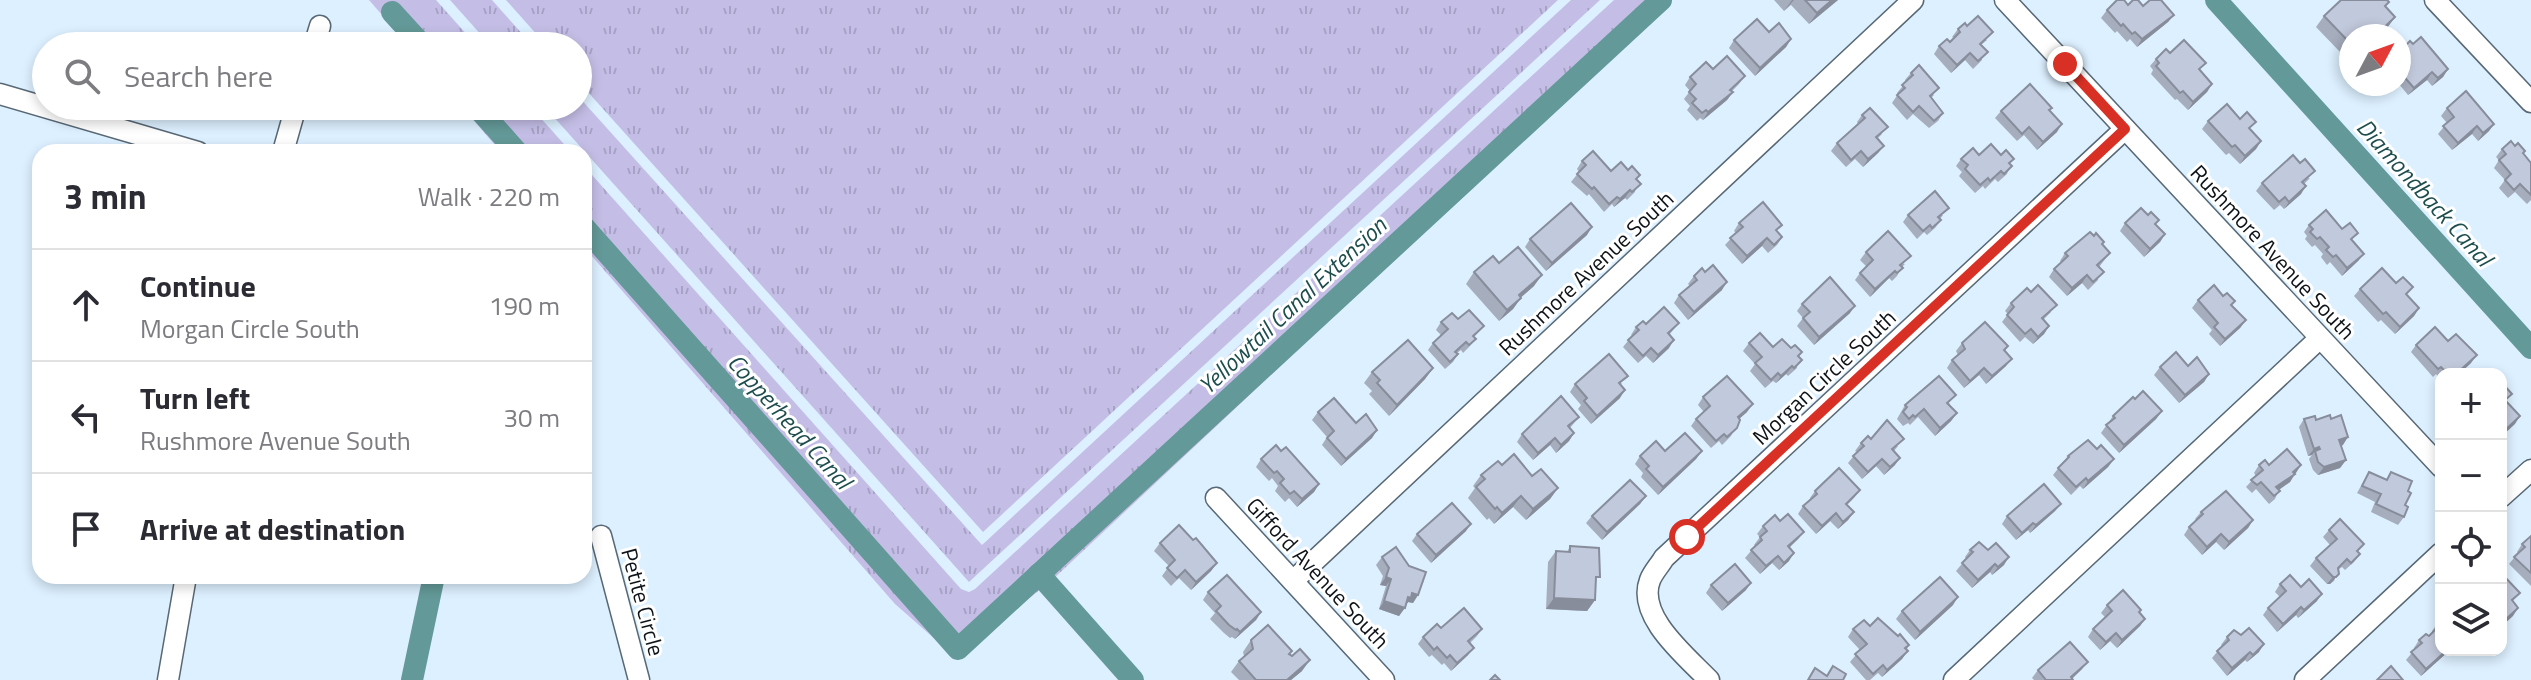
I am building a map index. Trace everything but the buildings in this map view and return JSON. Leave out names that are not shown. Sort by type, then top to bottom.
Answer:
[{"type":"street","name":"Rushmore Avenue South","points":[[1293,581],[1913,0]]},
{"type":"street","name":"Rushmore Avenue South","points":[[2005,0],[2435,461]]},
{"type":"street","points":[[2435,0],[2531,102]]},
{"type":"street","points":[[318,32],[320,26]]},
{"type":"street","points":[[0,94],[32,103]]},
{"type":"street","points":[[89,120],[171,144]]},
{"type":"street","points":[[285,144],[292,120]]},
{"type":"street","name":"Morgan Circle South","points":[[1709,680],[1659,627],[1648,604],[1649,580],[1664,558],[2125,129]]},
{"type":"street","points":[[1954,680],[2320,338]]},
{"type":"street","points":[[2507,492],[2531,470]]},
{"type":"street","name":"Gifford Avenue South","points":[[1216,498],[1384,680]]},
{"type":"street","name":"Petite Circle","points":[[601,536],[639,680]]},
{"type":"street","points":[[2305,680],[2435,559]]},
{"type":"street","points":[[168,680],[185,584]]},
{"type":"green space","points":[[369,0],[436,0],[465,32],[397,32]]},
{"type":"green space","points":[[450,0],[492,0],[521,32],[479,32]]},
{"type":"green space","points":[[506,0],[1558,0],[983,532],[592,97],[592,32],[535,32]]},
{"type":"green space","points":[[1571,0],[1600,0],[969,582],[592,160],[592,144],[578,144],[556,120],[592,120],[592,112],[982,545]]},
{"type":"green space","points":[[1614,0],[1671,0],[1050,582],[974,641],[963,643],[948,644],[936,640],[895,604],[592,256],[592,175],[961,589],[969,592]]},
{"type":"green space","points":[[473,120],[542,120],[564,144],[494,144]]},
{"type":"waterway","name":"Yellowtail Canal Extension","points":[[592,236],[958,649],[1661,0]]},
{"type":"waterway","name":"Diamondback Canal","points":[[2216,0],[2531,348]]},
{"type":"waterway","name":"Copperhead Canal","points":[[392,12],[410,32]]},
{"type":"waterway","name":"Copperhead Canal","points":[[488,120],[510,144]]},
{"type":"waterway","points":[[1039,574],[1133,680]]},
{"type":"waterway","points":[[412,680],[432,584]]},
{"type":"route","points":[[1687,537],[2125,129],[2065,64]]}]
